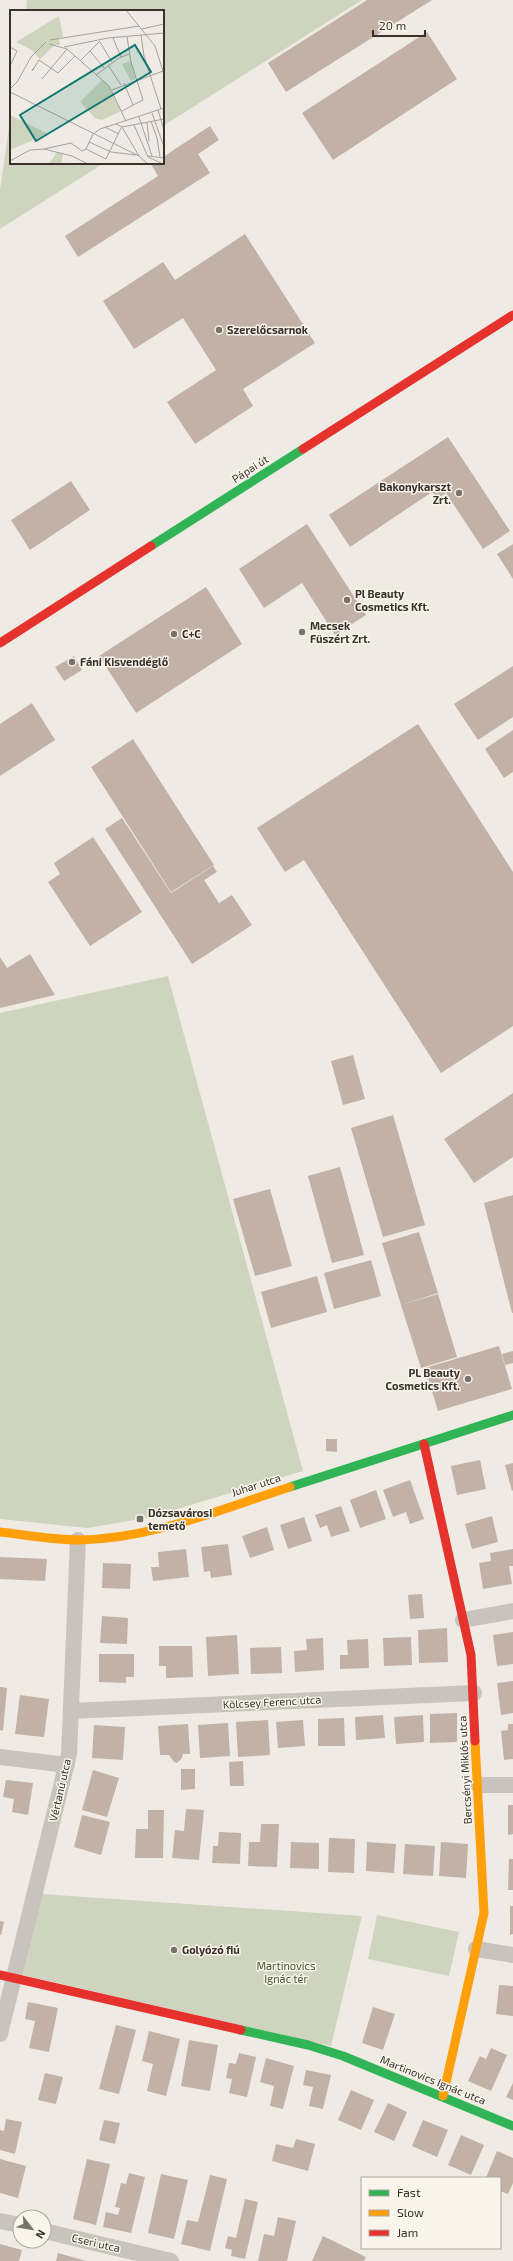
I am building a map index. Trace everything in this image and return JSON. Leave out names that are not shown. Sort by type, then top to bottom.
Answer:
[{"type":"street","name":"Pápai út","points":[[0,643],[513,315]]},
{"type":"street","name":"Juhar utca","points":[[0,1532],[78,1540],[128,1535],[157,1530],[513,1415]]},
{"type":"street","name":"Bercsényi Miklós utca","points":[[424,1444],[471,1655],[484,1913],[443,2096]]},
{"type":"street","name":"Vértanú utca","points":[[0,2034],[7,1977],[69,1754],[78,1540]]},
{"type":"street","points":[[463,1620],[513,1611]]},
{"type":"street","name":"Kölcsey Ferenc utca","points":[[71,1711],[474,1693]]},
{"type":"street","points":[[0,1756],[67,1765]]},
{"type":"street","points":[[478,1785],[513,1785]]},
{"type":"street","points":[[476,1949],[513,1955]]},
{"type":"street","name":"Martinovics Ignác utca","points":[[7,1977],[308,2045],[344,2056],[513,2126]]},
{"type":"street","points":[[0,2220],[12,2223]]},
{"type":"street","name":"Cseri utca","points":[[52,2233],[171,2261]]},
{"type":"green space","points":[[27,0],[362,0],[164,125],[164,10],[26,10]]},
{"type":"green space","points":[[10,120],[10,164],[102,164],[0,229],[0,190]]},
{"type":"green space","points":[[168,976],[303,1471],[147,1518],[87,1528],[0,1519],[0,1013]]},
{"type":"green space","name":"Martinovics Ignác tér","points":[[42,1894],[362,1916],[331,2046],[23,1975]]},
{"type":"green space","points":[[377,1915],[459,1932],[449,1976],[368,1959]]},
{"type":"building","points":[[367,0],[432,0],[286,92],[268,63]]},
{"type":"building","points":[[427,32],[457,79],[333,160],[302,113]]},
{"type":"building","points":[[210,126],[219,140],[198,154],[210,173],[78,257],[65,236],[158,176],[151,164],[164,164],[164,156]]},
{"type":"building","points":[[245,234],[315,343],[243,389],[253,406],[195,444],[167,402],[216,370],[183,318],[134,349],[103,301],[163,262],[175,280]]},
{"type":"building","points":[[448,437],[510,531],[483,549],[446,493],[437,499],[432,492],[350,547],[329,515]]},
{"type":"building","points":[[71,481],[90,510],[30,550],[11,520]]},
{"type":"building","points":[[307,524],[366,615],[335,635],[302,583],[264,608],[239,569]]},
{"type":"building","points":[[513,544],[513,579],[497,554]]},
{"type":"building","points":[[206,587],[242,644],[136,713],[99,656]]},
{"type":"building","points":[[74,656],[82,670],[64,681],[55,667]]},
{"type":"building","points":[[513,666],[513,717],[478,740],[454,704]]},
{"type":"building","points":[[32,703],[55,740],[0,776],[0,724]]},
{"type":"building","points":[[418,724],[513,872],[513,1026],[441,1073],[304,860],[285,872],[257,828]]},
{"type":"building","points":[[513,730],[513,772],[504,778],[485,749]]},
{"type":"building","points":[[133,739],[214,865],[171,892],[91,767]]},
{"type":"building","points":[[122,818],[171,893],[213,866],[217,872],[204,880],[219,903],[232,895],[252,925],[192,964],[105,829]]},
{"type":"building","points":[[93,837],[142,912],[90,946],[48,882],[60,874],[54,863]]},
{"type":"building","points":[[30,954],[55,995],[0,1008],[0,957],[7,968]]},
{"type":"building","points":[[353,1055],[365,1099],[343,1105],[331,1061]]},
{"type":"building","points":[[513,1093],[513,1157],[474,1183],[444,1139]]},
{"type":"building","points":[[393,1115],[425,1225],[383,1237],[351,1128]]},
{"type":"building","points":[[340,1167],[364,1255],[332,1263],[308,1176]]},
{"type":"building","points":[[270,1189],[292,1266],[255,1276],[233,1199]]},
{"type":"building","points":[[513,1195],[513,1313],[512,1313],[484,1203]]},
{"type":"building","points":[[419,1232],[438,1293],[401,1305],[382,1243]]},
{"type":"building","points":[[371,1260],[381,1296],[334,1309],[324,1273]]},
{"type":"building","points":[[317,1276],[327,1312],[271,1328],[261,1292]]},
{"type":"building","points":[[438,1294],[457,1357],[421,1368],[401,1305]]},
{"type":"building","name":"PL Beauty Cosmetics Kft.","points":[[499,1346],[512,1389],[438,1411],[425,1368]]},
{"type":"building","points":[[513,1351],[513,1363],[505,1365],[502,1354]]},
{"type":"building","points":[[326,1439],[337,1439],[337,1452],[326,1451]]},
{"type":"building","points":[[480,1460],[486,1489],[457,1495],[451,1466]]},
{"type":"building","points":[[513,1463],[513,1490],[512,1491],[505,1465]]},
{"type":"building","points":[[410,1480],[424,1519],[410,1524],[406,1512],[393,1517],[383,1490]]},
{"type":"building","points":[[376,1490],[386,1519],[360,1528],[350,1500]]},
{"type":"building","points":[[341,1506],[350,1531],[331,1537],[327,1525],[320,1528],[315,1515]]},
{"type":"building","points":[[492,1516],[498,1542],[472,1549],[465,1524]]},
{"type":"building","points":[[304,1517],[312,1541],[288,1549],[280,1525]]},
{"type":"building","points":[[267,1527],[274,1550],[250,1558],[242,1536]]},
{"type":"building","points":[[228,1544],[232,1575],[211,1578],[210,1571],[204,1572],[201,1547]]},
{"type":"building","points":[[186,1549],[189,1577],[153,1581],[151,1567],[159,1567],[158,1552]]},
{"type":"building","points":[[513,1549],[513,1566],[509,1566],[512,1584],[483,1589],[479,1563],[491,1561],[490,1553]]},
{"type":"building","points":[[0,1557],[47,1559],[45,1581],[0,1579]]},
{"type":"building","points":[[103,1563],[131,1564],[130,1589],[102,1588]]},
{"type":"building","points":[[422,1594],[424,1618],[410,1619],[408,1595]]},
{"type":"building","points":[[102,1616],[128,1618],[127,1644],[100,1643]]},
{"type":"building","points":[[447,1628],[448,1662],[419,1663],[418,1630]]},
{"type":"building","points":[[513,1632],[513,1664],[497,1666],[493,1635]]},
{"type":"building","points":[[237,1635],[239,1674],[208,1676],[206,1637]]},
{"type":"building","points":[[411,1637],[412,1665],[384,1666],[383,1638]]},
{"type":"building","points":[[323,1638],[324,1670],[295,1672],[294,1651],[307,1650],[306,1639]]},
{"type":"building","points":[[368,1639],[369,1668],[340,1669],[340,1655],[348,1655],[347,1640]]},
{"type":"building","points":[[159,1646],[192,1646],[193,1677],[166,1678],[166,1666],[159,1666]]},
{"type":"building","points":[[281,1647],[282,1673],[251,1674],[250,1648]]},
{"type":"building","points":[[99,1654],[134,1654],[134,1677],[126,1677],[126,1683],[99,1682]]},
{"type":"building","points":[[513,1681],[513,1713],[501,1715],[497,1683]]},
{"type":"building","points":[[0,1687],[7,1688],[3,1731],[0,1730]]},
{"type":"building","points":[[20,1695],[49,1699],[44,1737],[15,1734]]},
{"type":"building","points":[[457,1713],[457,1742],[430,1743],[430,1714]]},
{"type":"building","points":[[383,1715],[385,1738],[356,1740],[355,1717]]},
{"type":"building","points":[[423,1715],[424,1742],[396,1744],[394,1717]]},
{"type":"building","points":[[344,1718],[345,1746],[318,1746],[318,1719]]},
{"type":"building","points":[[268,1720],[270,1755],[238,1757],[236,1722]]},
{"type":"building","points":[[303,1720],[305,1746],[278,1748],[276,1722]]},
{"type":"building","points":[[228,1723],[230,1756],[200,1758],[198,1725]]},
{"type":"building","points":[[188,1724],[190,1754],[183,1754],[182,1758],[177,1763],[174,1762],[169,1755],[160,1755],[158,1726]]},
{"type":"building","points":[[508,1724],[513,1724],[513,1759],[504,1760],[501,1731],[508,1730]]},
{"type":"building","points":[[94,1725],[125,1727],[123,1760],[92,1758]]},
{"type":"building","points":[[243,1761],[244,1786],[230,1786],[229,1762]]},
{"type":"building","points":[[181,1769],[195,1769],[195,1789],[181,1790]]},
{"type":"building","points":[[93,1770],[119,1778],[107,1817],[82,1810]]},
{"type":"building","points":[[6,1780],[33,1783],[28,1815],[12,1812],[14,1799],[3,1797]]},
{"type":"building","points":[[508,1805],[513,1805],[513,1834],[508,1835]]},
{"type":"building","points":[[186,1809],[204,1810],[199,1860],[172,1858],[175,1830],[184,1831]]},
{"type":"building","points":[[148,1810],[164,1810],[163,1858],[135,1858],[136,1829],[148,1829]]},
{"type":"building","points":[[82,1815],[110,1822],[101,1855],[74,1847]]},
{"type":"building","points":[[261,1824],[279,1824],[277,1867],[248,1866],[249,1842],[260,1842]]},
{"type":"building","points":[[219,1832],[241,1833],[240,1864],[212,1863],[213,1846],[218,1846]]},
{"type":"building","points":[[329,1838],[355,1839],[354,1873],[328,1872]]},
{"type":"building","points":[[291,1842],[319,1843],[319,1869],[290,1868]]},
{"type":"building","points":[[367,1842],[396,1844],[394,1873],[366,1871]]},
{"type":"building","points":[[441,1842],[468,1844],[466,1878],[439,1876]]},
{"type":"building","points":[[405,1844],[435,1846],[433,1876],[403,1874]]},
{"type":"building","points":[[509,1859],[513,1859],[513,1890],[508,1890]]},
{"type":"building","points":[[510,1906],[513,1906],[513,1934],[510,1935]]},
{"type":"building","points":[[0,1921],[4,1922],[1,1935],[0,1935]]},
{"type":"building","points":[[499,1985],[513,1986],[513,2016],[496,2014]]},
{"type":"building","points":[[28,2002],[58,2008],[49,2052],[29,2048],[35,2021],[25,2019]]},
{"type":"building","points":[[373,2007],[395,2014],[383,2050],[362,2043]]},
{"type":"building","points":[[116,2025],[136,2030],[119,2094],[99,2089]]},
{"type":"building","points":[[149,2031],[180,2039],[166,2096],[147,2091],[153,2064],[142,2061]]},
{"type":"building","points":[[189,2040],[218,2045],[210,2091],[181,2086]]},
{"type":"building","points":[[491,2048],[507,2055],[491,2091],[468,2081],[480,2056],[486,2059]]},
{"type":"building","points":[[239,2053],[256,2057],[247,2097],[229,2093],[232,2079],[226,2078],[229,2063],[236,2064]]},
{"type":"building","points":[[266,2058],[294,2066],[283,2109],[270,2106],[274,2086],[260,2082]]},
{"type":"building","points":[[306,2070],[331,2075],[323,2109],[309,2106],[313,2087],[303,2085]]},
{"type":"building","points":[[45,2073],[63,2077],[56,2104],[38,2100]]},
{"type":"building","points":[[513,2083],[513,2100],[506,2097]]},
{"type":"building","points":[[351,2090],[374,2100],[361,2130],[338,2120]]},
{"type":"building","points":[[388,2103],[407,2112],[394,2141],[374,2132]]},
{"type":"building","points":[[6,2119],[22,2122],[15,2154],[0,2150],[0,2130],[4,2131]]},
{"type":"building","points":[[104,2120],[120,2123],[115,2144],[99,2140]]},
{"type":"building","points":[[423,2120],[448,2130],[437,2157],[412,2146]]},
{"type":"building","points":[[461,2135],[484,2145],[471,2175],[448,2165]]},
{"type":"building","points":[[296,2139],[315,2144],[308,2171],[272,2161],[276,2144],[293,2148]]},
{"type":"building","points":[[497,2151],[513,2158],[513,2183],[508,2194],[501,2191],[501,2177],[486,2177]]},
{"type":"building","points":[[0,2159],[26,2166],[18,2198],[0,2193]]},
{"type":"building","points":[[87,2159],[110,2164],[96,2225],[73,2219]]},
{"type":"building","points":[[129,2173],[145,2177],[131,2233],[103,2227],[106,2212],[118,2215],[120,2208],[115,2207],[121,2183],[126,2184]]},
{"type":"building","points":[[161,2174],[188,2180],[174,2239],[148,2233]]},
{"type":"building","points":[[210,2175],[227,2179],[210,2251],[181,2244],[187,2220],[198,2222]]},
{"type":"building","points":[[245,2199],[258,2202],[245,2259],[231,2256],[232,2250],[225,2248],[228,2236],[236,2238]]},
{"type":"building","points":[[278,2217],[296,2221],[287,2261],[258,2261],[264,2234],[274,2236]]},
{"type":"building","points":[[323,2236],[366,2257],[364,2261],[312,2261]]},
{"type":"building","points":[[0,2244],[12,2247],[12,2249],[22,2250],[19,2261],[0,2261]]},
{"type":"building","points":[[58,2253],[86,2261],[56,2261]]},
{"type":"traffic: fast","points":[[151,546],[303,449]]},
{"type":"traffic: fast","points":[[290,1487],[513,1415]]},
{"type":"traffic: fast","points":[[241,2030],[308,2045],[343,2056],[513,2126]]},
{"type":"traffic: slow","points":[[0,1532],[69,1540],[106,1538],[133,1534],[160,1529],[290,1487]]},
{"type":"traffic: slow","points":[[443,2096],[484,1913],[475,1741]]},
{"type":"traffic: jam","points":[[303,449],[513,315]]},
{"type":"traffic: jam","points":[[0,643],[151,546]]},
{"type":"traffic: jam","points":[[424,1444],[471,1655],[475,1741]]},
{"type":"traffic: jam","points":[[0,1975],[241,2030]]},
{"type":"place","name":"Szerelőcsarnok","points":[[219,330]]},
{"type":"place","name":"Bakonykarszt Zrt.","points":[[459,493]]},
{"type":"place","name":"Pl Beauty Cosmetics Kft.","points":[[347,600]]},
{"type":"place","name":"Mecsek Füszért Zrt.","points":[[302,632]]},
{"type":"place","name":"C+C","points":[[174,634]]},
{"type":"place","name":"Fáni Kisvendéglő","points":[[72,662]]},
{"type":"place","name":"PL Beauty Cosmetics Kft.","points":[[468,1379]]},
{"type":"place","name":"Dózsavárosi temető","points":[[140,1519]]},
{"type":"place","name":"Golyózó fiú","points":[[174,1950]]}]
